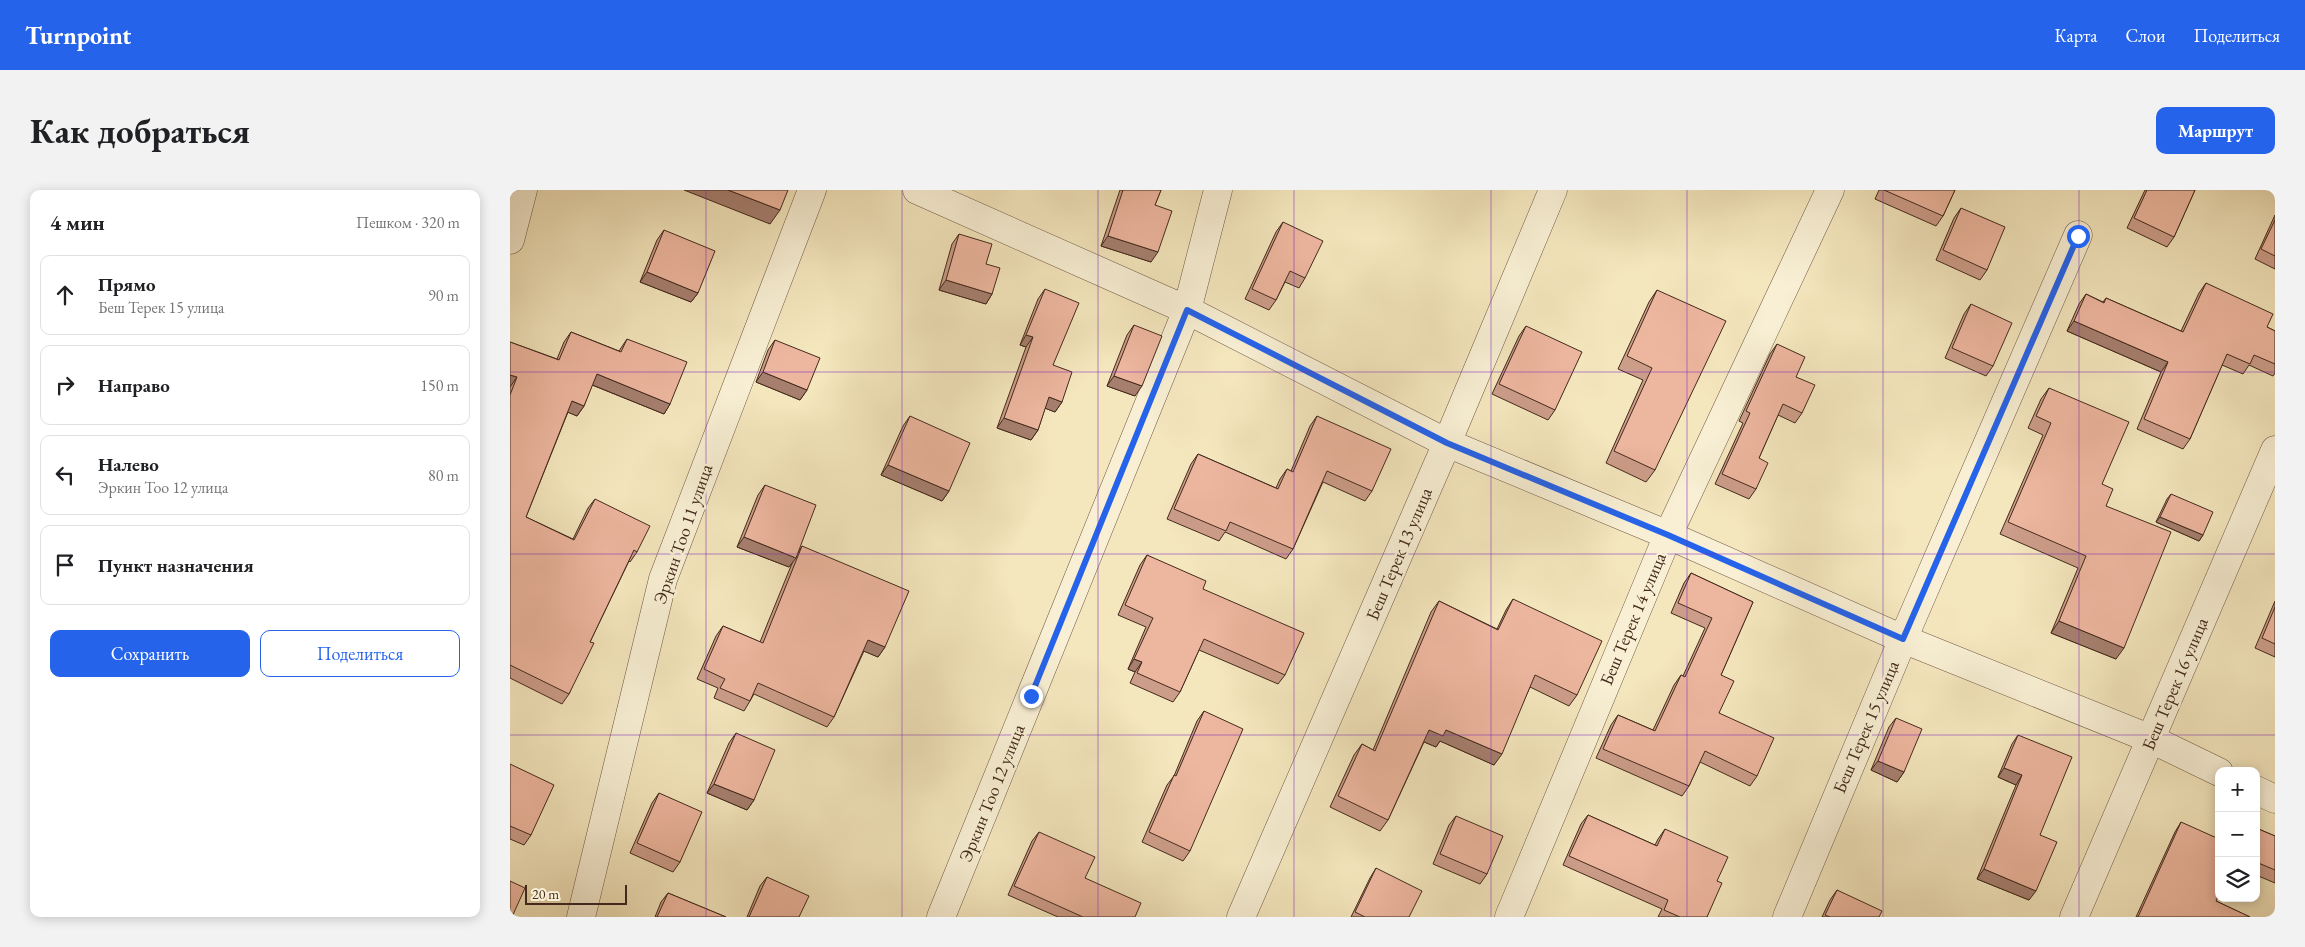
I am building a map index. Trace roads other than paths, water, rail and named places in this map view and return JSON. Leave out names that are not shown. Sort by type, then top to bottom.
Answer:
[{"type":"street","points":[[510,240],[523,190]]},
{"type":"street","name":"Эркин Тоо 11 улица","points":[[581,917],[663,579],[812,190]]},
{"type":"street","points":[[917,190],[947,196],[1187,310],[1447,443],[1668,535],[1903,639],[2151,739],[2215,770]]},
{"type":"street","name":"Эркин Тоо 12 улица","points":[[941,917],[1187,310],[1218,190]]},
{"type":"street","name":"Беш Терек 13 улица","points":[[1241,917],[1447,443],[1553,190]]},
{"type":"street","name":"Беш Терек 14 улица","points":[[1509,917],[1668,535],[1830,190]]},
{"type":"street","name":"Беш Терек 15 улица","points":[[1787,917],[1903,639],[2078,236]]},
{"type":"street","name":"Беш Терек 16 улица","points":[[2074,917],[2275,450]]},
{"type":"street","points":[[2260,792],[2275,799]]}]
